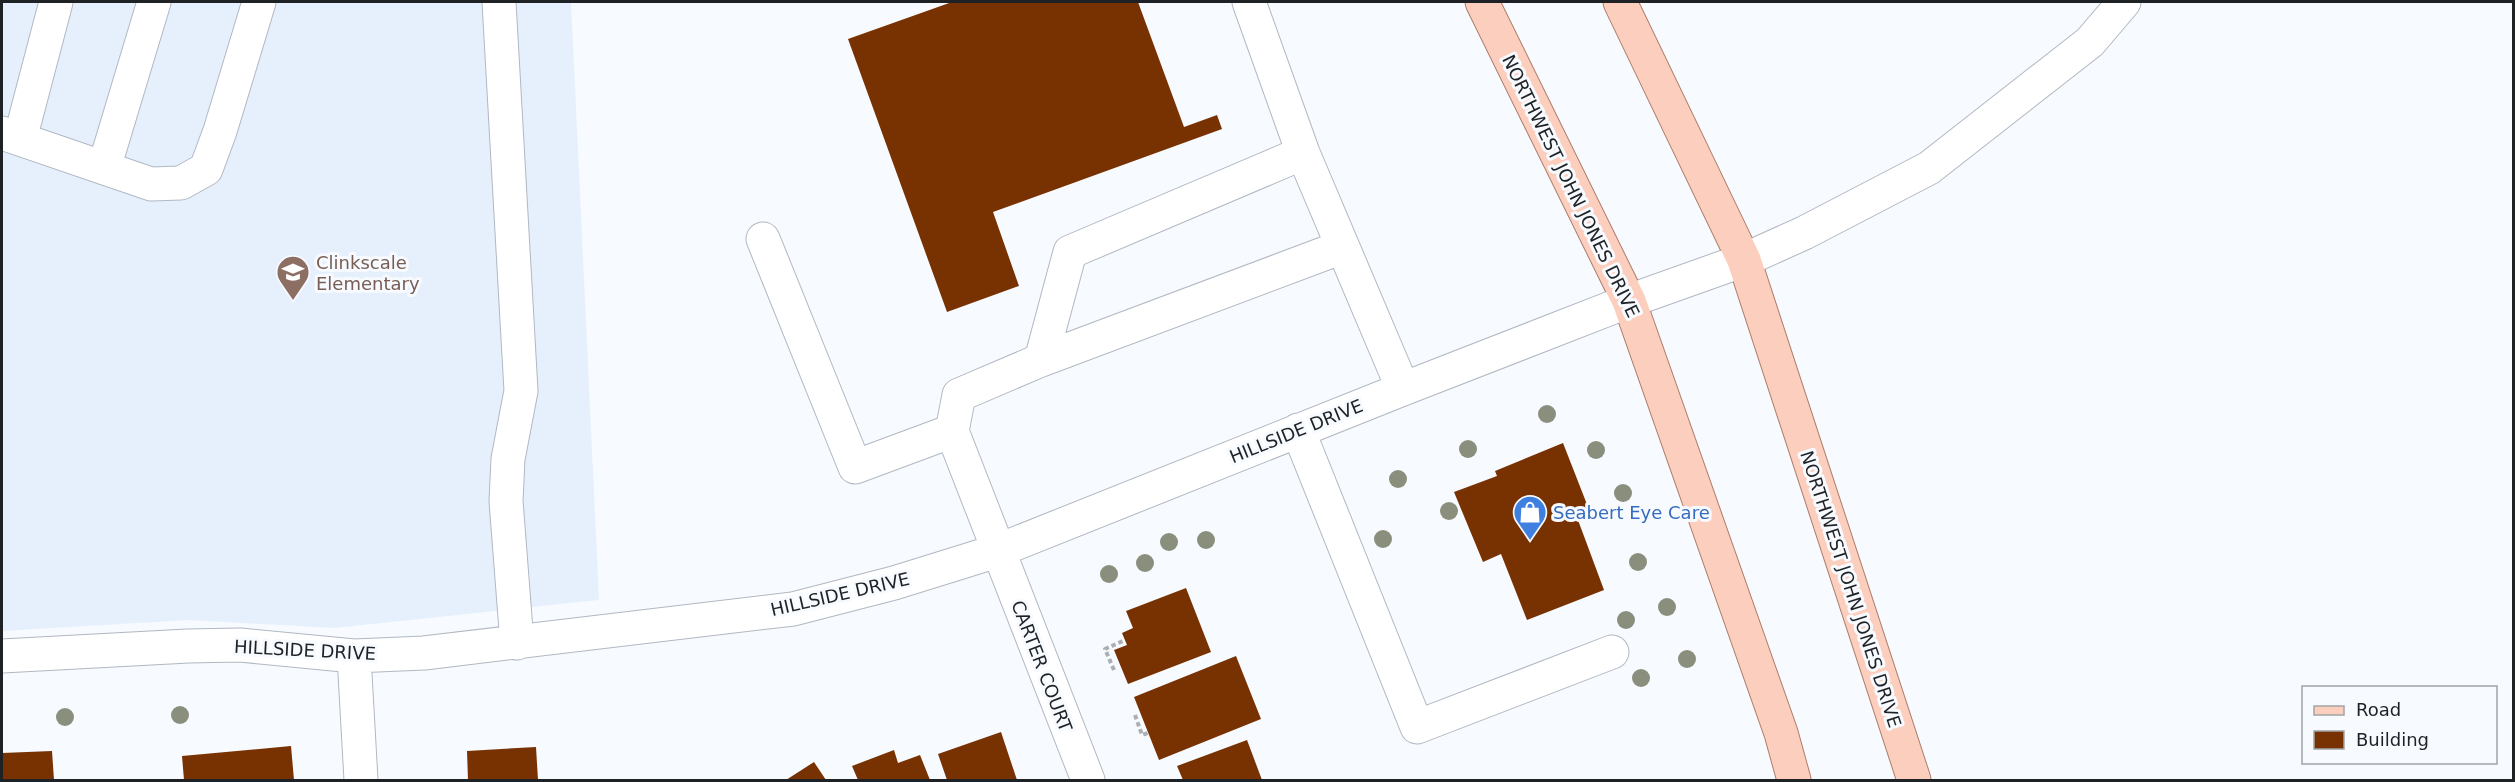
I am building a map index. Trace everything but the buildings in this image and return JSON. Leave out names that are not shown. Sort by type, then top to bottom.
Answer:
[{"type":"main road","name":"NORTHWEST JOHN JONES DRIVE","points":[[1482,2],[1629,301],[1781,733],[1794,780]]},
{"type":"main road","name":"NORTHWEST JOHN JONES DRIVE","points":[[1620,2],[1744,260],[1914,780]]},
{"type":"street","points":[[56,2],[11,136],[151,184],[182,183],[206,169],[220,131],[259,2]]},
{"type":"street","points":[[104,168],[154,2]]},
{"type":"street","points":[[500,2],[521,391],[508,459],[506,501],[517,643]]},
{"type":"street","points":[[1250,2],[1303,153],[1403,389]]},
{"type":"street","name":"HILLSIDE DRIVE","points":[[2,656],[166,646],[240,645],[354,656],[424,653],[793,609],[894,583],[997,551],[1403,389],[1629,301],[1744,260],[1804,233],[1929,168],[2090,42],[2124,2]]},
{"type":"street","points":[[1041,360],[1070,252],[1303,153]]},
{"type":"street","points":[[762,239],[855,466],[952,431],[958,394],[1041,360],[1342,247]]},
{"type":"street","points":[[1298,430],[1417,727],[1612,652]]},
{"type":"street","name":"CARTER COURT","points":[[952,431],[1088,780]]},
{"type":"street","points":[[354,656],[361,780]]},
{"type":"path","points":[[1114,670],[1105,649],[1125,640]]},
{"type":"path","points":[[1135,716],[1142,735],[1148,733]]},
{"type":"shaded area","name":"Clinkscale Elementary","points":[[2,2],[571,2],[599,600],[334,628],[189,620],[2,631]]},
{"type":"place","name":"Clinkscale Elementary","points":[[293,301]]},
{"type":"place","name":"Seabert Eye Care","points":[[1530,541]]}]
